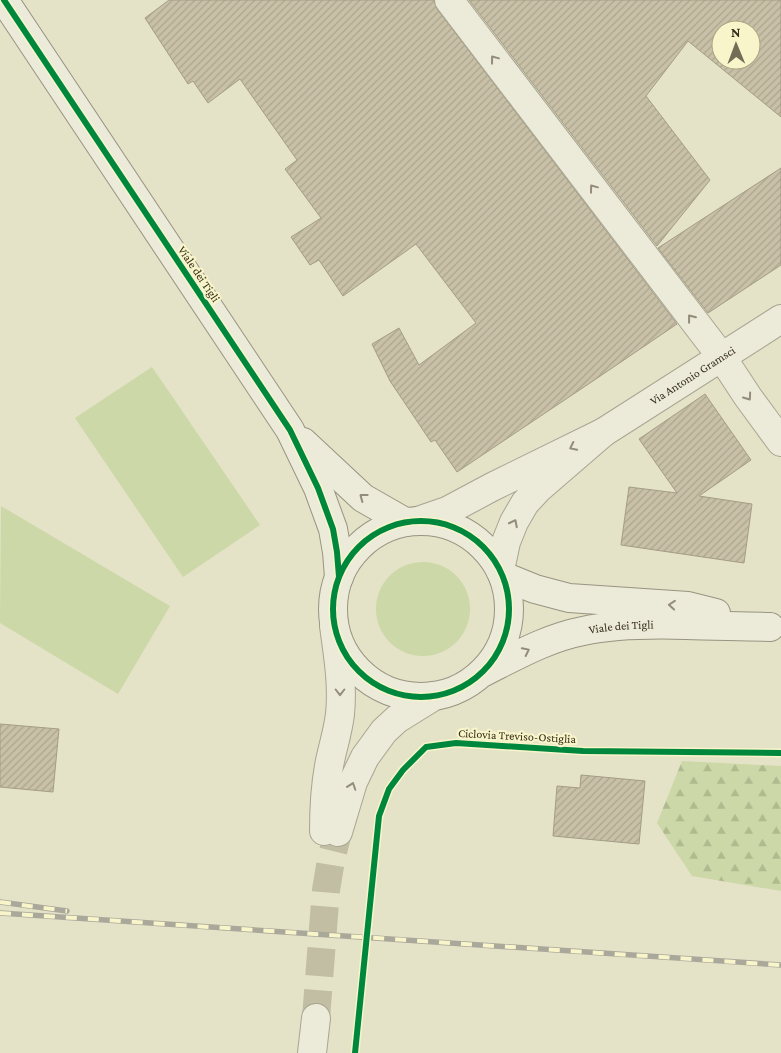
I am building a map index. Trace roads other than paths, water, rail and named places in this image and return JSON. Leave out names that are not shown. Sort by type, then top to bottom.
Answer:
[{"type":"street","name":"Viale dei Tigli","points":[[4,0],[290,430],[318,488],[333,529],[339,577]]},
{"type":"street","points":[[449,0],[721,356],[781,442]]},
{"type":"street","name":"Via Antonio Gramsci","points":[[411,522],[447,511],[492,486],[604,432],[781,319]]},
{"type":"street","name":"Viale dei Tigli","points":[[290,430],[362,498],[411,522]]},
{"type":"street","name":"Via Antonio Gramsci","points":[[502,573],[506,542],[514,522],[525,503],[538,489],[604,432]]},
{"type":"street","name":"Viale dei Tigli","points":[[483,673],[497,655],[505,636],[510,616],[509,601],[502,573],[492,556],[481,544],[468,534],[450,526],[431,521],[411,522],[387,528],[371,537],[354,552],[345,564],[335,589],[334,626],[340,644],[349,660],[361,674],[376,685],[397,694],[420,698],[443,695],[464,686],[483,673],[531,648],[558,637],[607,626],[650,624],[776,628]]},
{"type":"street","name":"Viale dei Tigli","points":[[502,573],[535,589],[568,598],[688,606],[776,628]]},
{"type":"street","points":[[334,626],[341,691],[337,735],[329,766],[324,798],[331,832],[365,757],[384,731],[397,719],[434,696]]},
{"type":"street","points":[[312,1053],[316,1018]]},
{"type":"tunnel","points":[[316,1018],[326,890],[338,832]]},
{"type":"railway","points":[[0,902],[67,911]]},
{"type":"railway","points":[[0,913],[781,965]]}]
